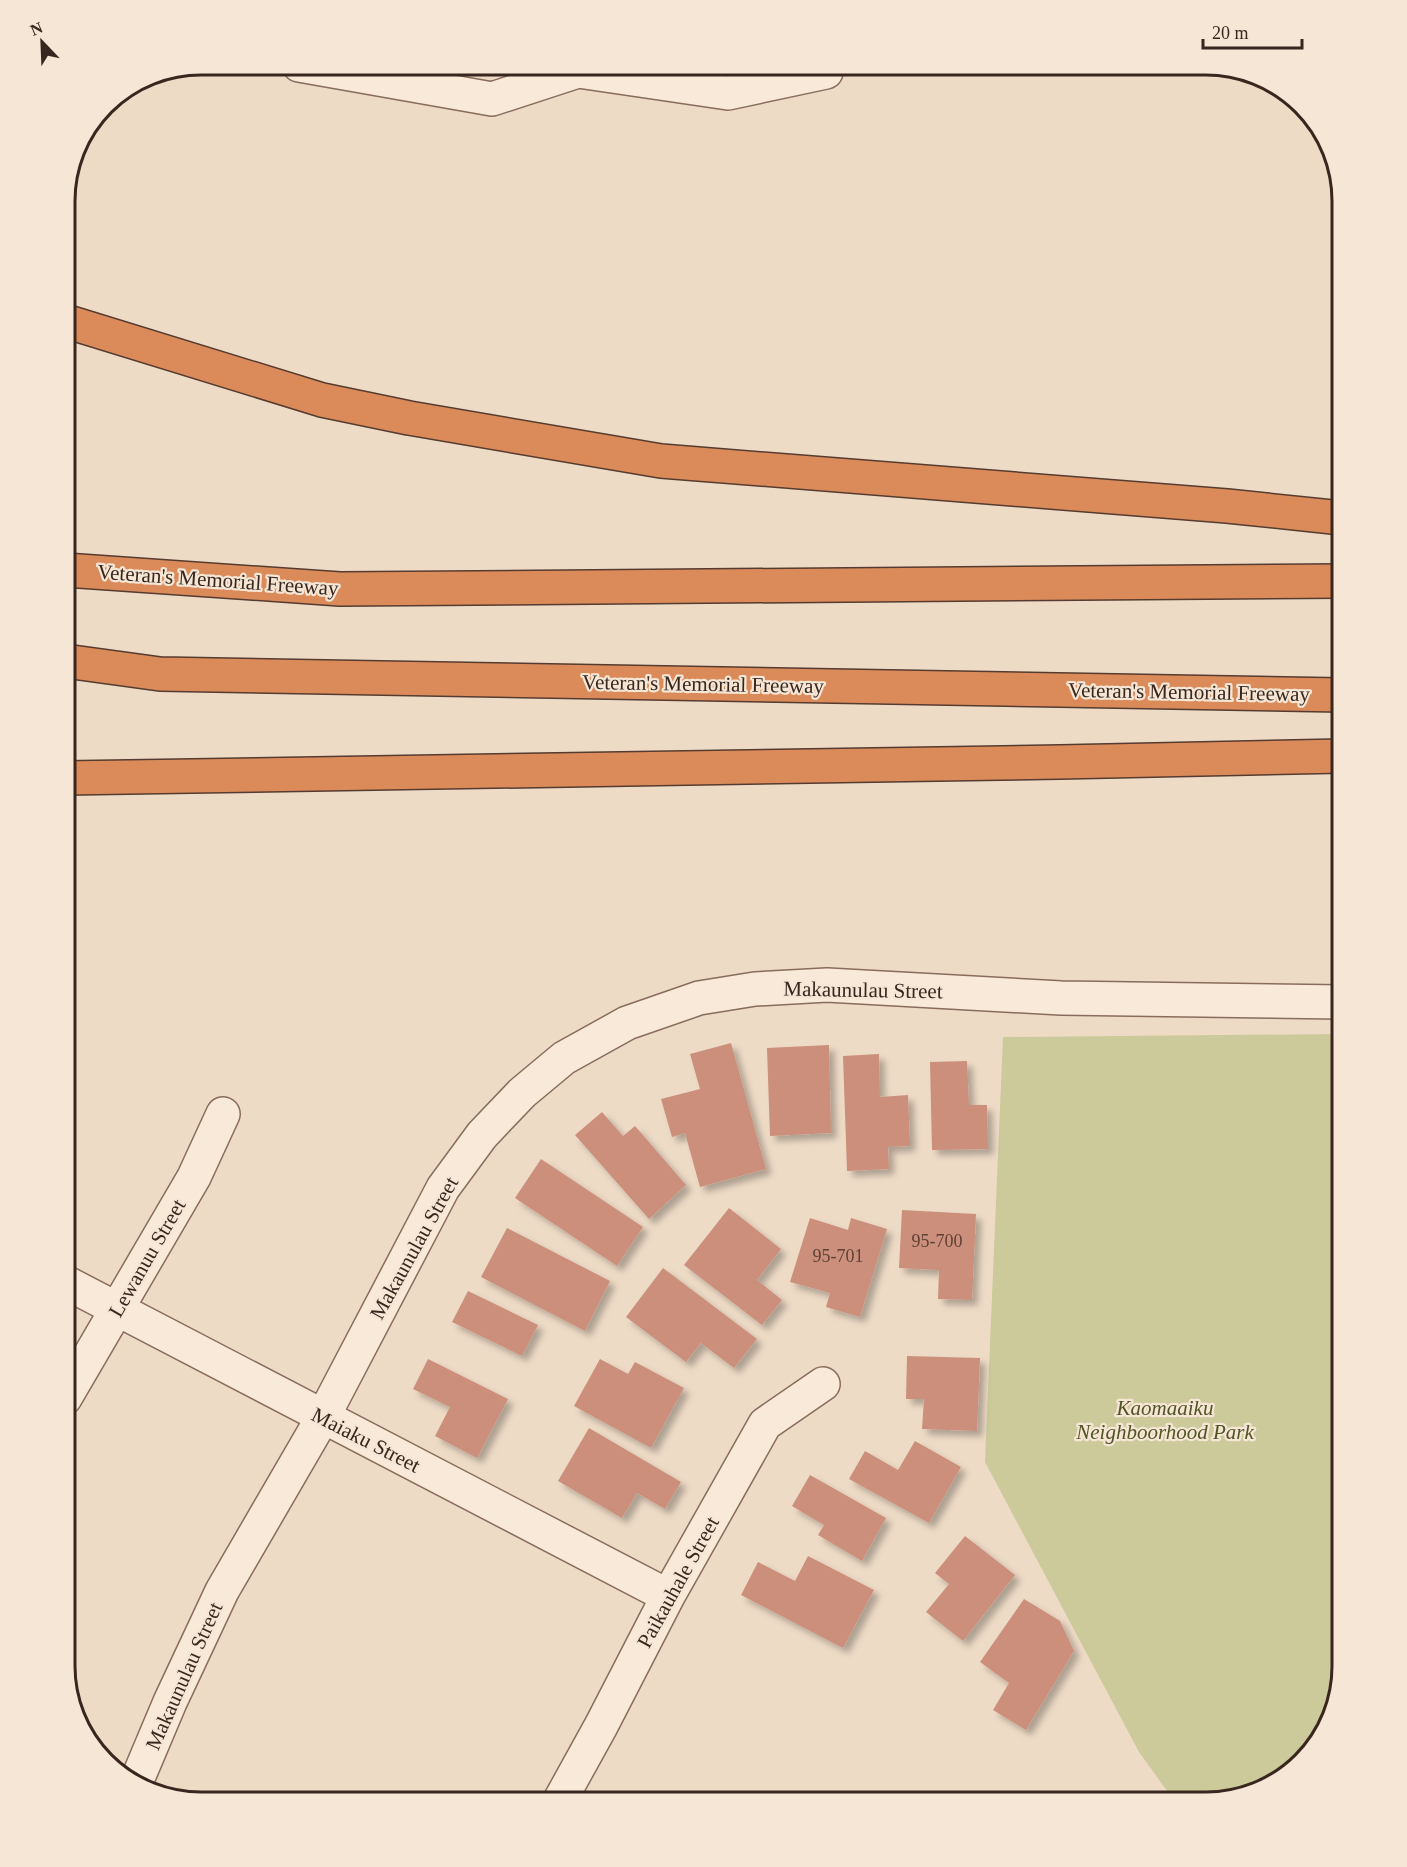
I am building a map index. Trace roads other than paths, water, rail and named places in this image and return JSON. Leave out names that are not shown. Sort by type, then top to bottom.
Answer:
[{"type":"highway","points":[[75,324],[322,400],[409,418],[661,461],[1227,506],[1332,517]]},
{"type":"highway","name":"Veteran's Memorial Freeway","points":[[75,571],[340,590],[1332,580]]},
{"type":"highway","name":"Veteran's Memorial Freeway","points":[[75,662],[160,674],[1332,695]]},
{"type":"highway","points":[[75,668],[160,674]]},
{"type":"highway","points":[[75,778],[1332,756]]},
{"type":"street","points":[[360,75],[492,99],[559,75]]},
{"type":"street","points":[[621,75],[728,93],[812,75]]},
{"type":"street","name":"Makaunulau Street","points":[[139,1775],[170,1702],[222,1591],[323,1417],[443,1188],[482,1135],[522,1094],[564,1058],[627,1023],[699,998],[755,989],[827,985],[1061,998],[1332,1002]]},
{"type":"street","name":"Lewanuu Street","points":[[75,1379],[194,1177],[223,1114]]},
{"type":"street","name":"Maiaku Street","points":[[75,1287],[668,1596]]},
{"type":"street","name":"Paikauhale Street","points":[[565,1792],[668,1596],[765,1424],[823,1384]]},
{"type":"park label","name":"Kaomaaiku Neighboorhood Park","points":[[1165,1420]]}]
